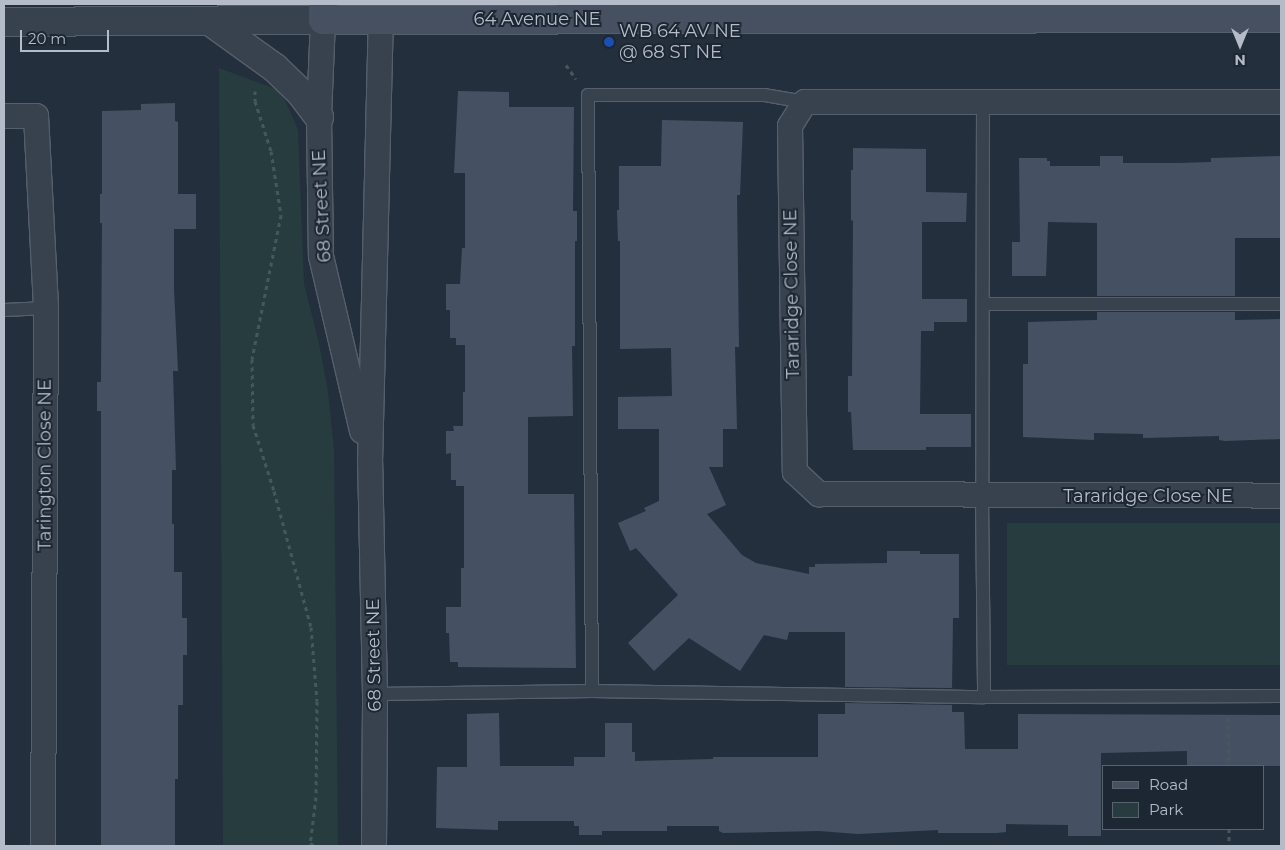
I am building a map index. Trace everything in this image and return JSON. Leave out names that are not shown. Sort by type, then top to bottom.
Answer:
[{"type":"main road","name":"64 Avenue NE","points":[[323,12],[1281,18]]},
{"type":"street","name":"64 Avenue NE","points":[[4,22],[211,22],[323,12]]},
{"type":"street","name":"68 Street NE","points":[[323,12],[318,117],[321,256],[370,463]]},
{"type":"street","name":"68 Street NE","points":[[374,846],[375,694],[370,463],[381,12]]},
{"type":"street","points":[[211,22],[275,68],[301,93],[318,117]]},
{"type":"street","points":[[805,102],[1281,102]]},
{"type":"street","name":"Tararidge Close NE","points":[[805,102],[790,126],[794,472],[819,494],[1281,496]]},
{"type":"street","name":"Tarington Close NE","points":[[4,116],[36,116],[46,308],[44,846]]},
{"type":"lane","points":[[592,691],[588,95],[764,95],[805,102]]},
{"type":"lane","points":[[984,101],[982,496],[984,697]]},
{"type":"lane","points":[[984,304],[1281,304]]},
{"type":"lane","points":[[4,310],[46,308]]},
{"type":"lane","points":[[375,694],[592,691],[984,697],[1281,696]]},
{"type":"path","points":[[255,85],[255,101],[271,152],[281,214],[252,359],[253,425],[274,491],[311,627],[317,701],[316,797],[310,845],[315,846]]},
{"type":"path","points":[[1228,696],[1229,765]]},
{"type":"path","points":[[1229,830],[1229,846]]},
{"type":"green space","points":[[219,68],[276,89],[286,102],[298,130],[304,284],[319,343],[328,392],[334,449],[338,846],[223,846]]},
{"type":"green space","points":[[1007,523],[1281,523],[1281,665],[1007,665]]},
{"type":"building","points":[[458,91],[509,92],[509,107],[574,107],[573,211],[577,211],[577,241],[575,241],[575,346],[572,346],[573,416],[528,417],[528,494],[574,494],[576,668],[458,667],[458,662],[450,662],[449,633],[446,633],[446,607],[461,607],[461,568],[464,568],[464,486],[456,486],[456,480],[451,480],[451,453],[446,454],[446,431],[454,431],[453,426],[463,426],[463,392],[465,392],[465,345],[456,345],[456,338],[450,338],[450,310],[446,310],[446,284],[460,284],[462,248],[465,248],[465,173],[454,173]]},
{"type":"building","points":[[175,103],[175,121],[178,122],[178,194],[196,194],[196,229],[174,229],[174,289],[178,371],[173,371],[176,470],[172,470],[172,524],[174,524],[174,572],[182,572],[182,618],[187,618],[187,655],[183,655],[183,705],[178,705],[178,779],[175,779],[175,845],[101,845],[101,411],[97,411],[97,382],[101,382],[102,223],[100,223],[100,194],[102,194],[102,111],[141,110],[141,104]]},
{"type":"building","points":[[662,120],[743,122],[740,195],[737,195],[739,347],[735,347],[737,429],[723,429],[723,467],[709,467],[726,505],[707,514],[742,555],[756,563],[809,574],[809,567],[815,567],[815,564],[887,563],[887,551],[920,551],[920,554],[959,554],[959,618],[953,618],[952,688],[845,687],[845,632],[789,632],[787,640],[764,635],[740,671],[689,638],[654,671],[628,643],[678,595],[636,548],[630,551],[618,523],[646,511],[644,508],[659,501],[659,429],[618,429],[618,397],[672,396],[671,348],[620,349],[620,241],[618,241],[617,210],[619,210],[619,166],[661,166]]},
{"type":"building","points":[[853,148],[926,149],[926,192],[967,193],[966,222],[922,222],[922,299],[967,299],[967,322],[934,322],[934,331],[921,331],[920,414],[971,414],[971,447],[926,447],[926,450],[853,450],[851,412],[848,412],[848,376],[852,376],[853,220],[851,221],[851,170],[853,170]]},
{"type":"building","points":[[1100,156],[1123,156],[1123,163],[1178,163],[1211,162],[1211,158],[1281,156],[1281,238],[1235,238],[1235,296],[1097,296],[1097,223],[1048,222],[1046,276],[1012,276],[1012,242],[1020,242],[1019,158],[1047,158],[1047,161],[1050,161],[1050,166],[1100,166]]},
{"type":"building","points":[[1097,312],[1235,312],[1235,320],[1281,319],[1281,439],[1225,441],[1219,440],[1219,436],[1143,438],[1143,434],[1094,433],[1094,440],[1023,437],[1023,364],[1028,364],[1028,322],[1097,320]]},
{"type":"building","points":[[845,703],[952,705],[952,712],[964,712],[965,749],[1018,749],[1018,714],[1281,715],[1281,766],[1187,765],[1187,751],[1101,753],[1101,836],[1068,836],[1068,825],[1006,824],[1006,832],[997,833],[938,833],[938,830],[858,834],[819,831],[723,833],[719,831],[719,826],[667,826],[667,831],[602,831],[602,835],[579,835],[579,826],[574,826],[574,821],[498,821],[498,830],[436,828],[437,767],[467,767],[467,714],[499,713],[500,766],[574,766],[574,757],[605,757],[605,723],[632,723],[632,752],[635,752],[635,761],[713,759],[713,757],[818,757],[818,714],[845,714]]},
{"type":"place","name":"WB 64 AV NE @ 68 ST NE","points":[[609,42]]}]
